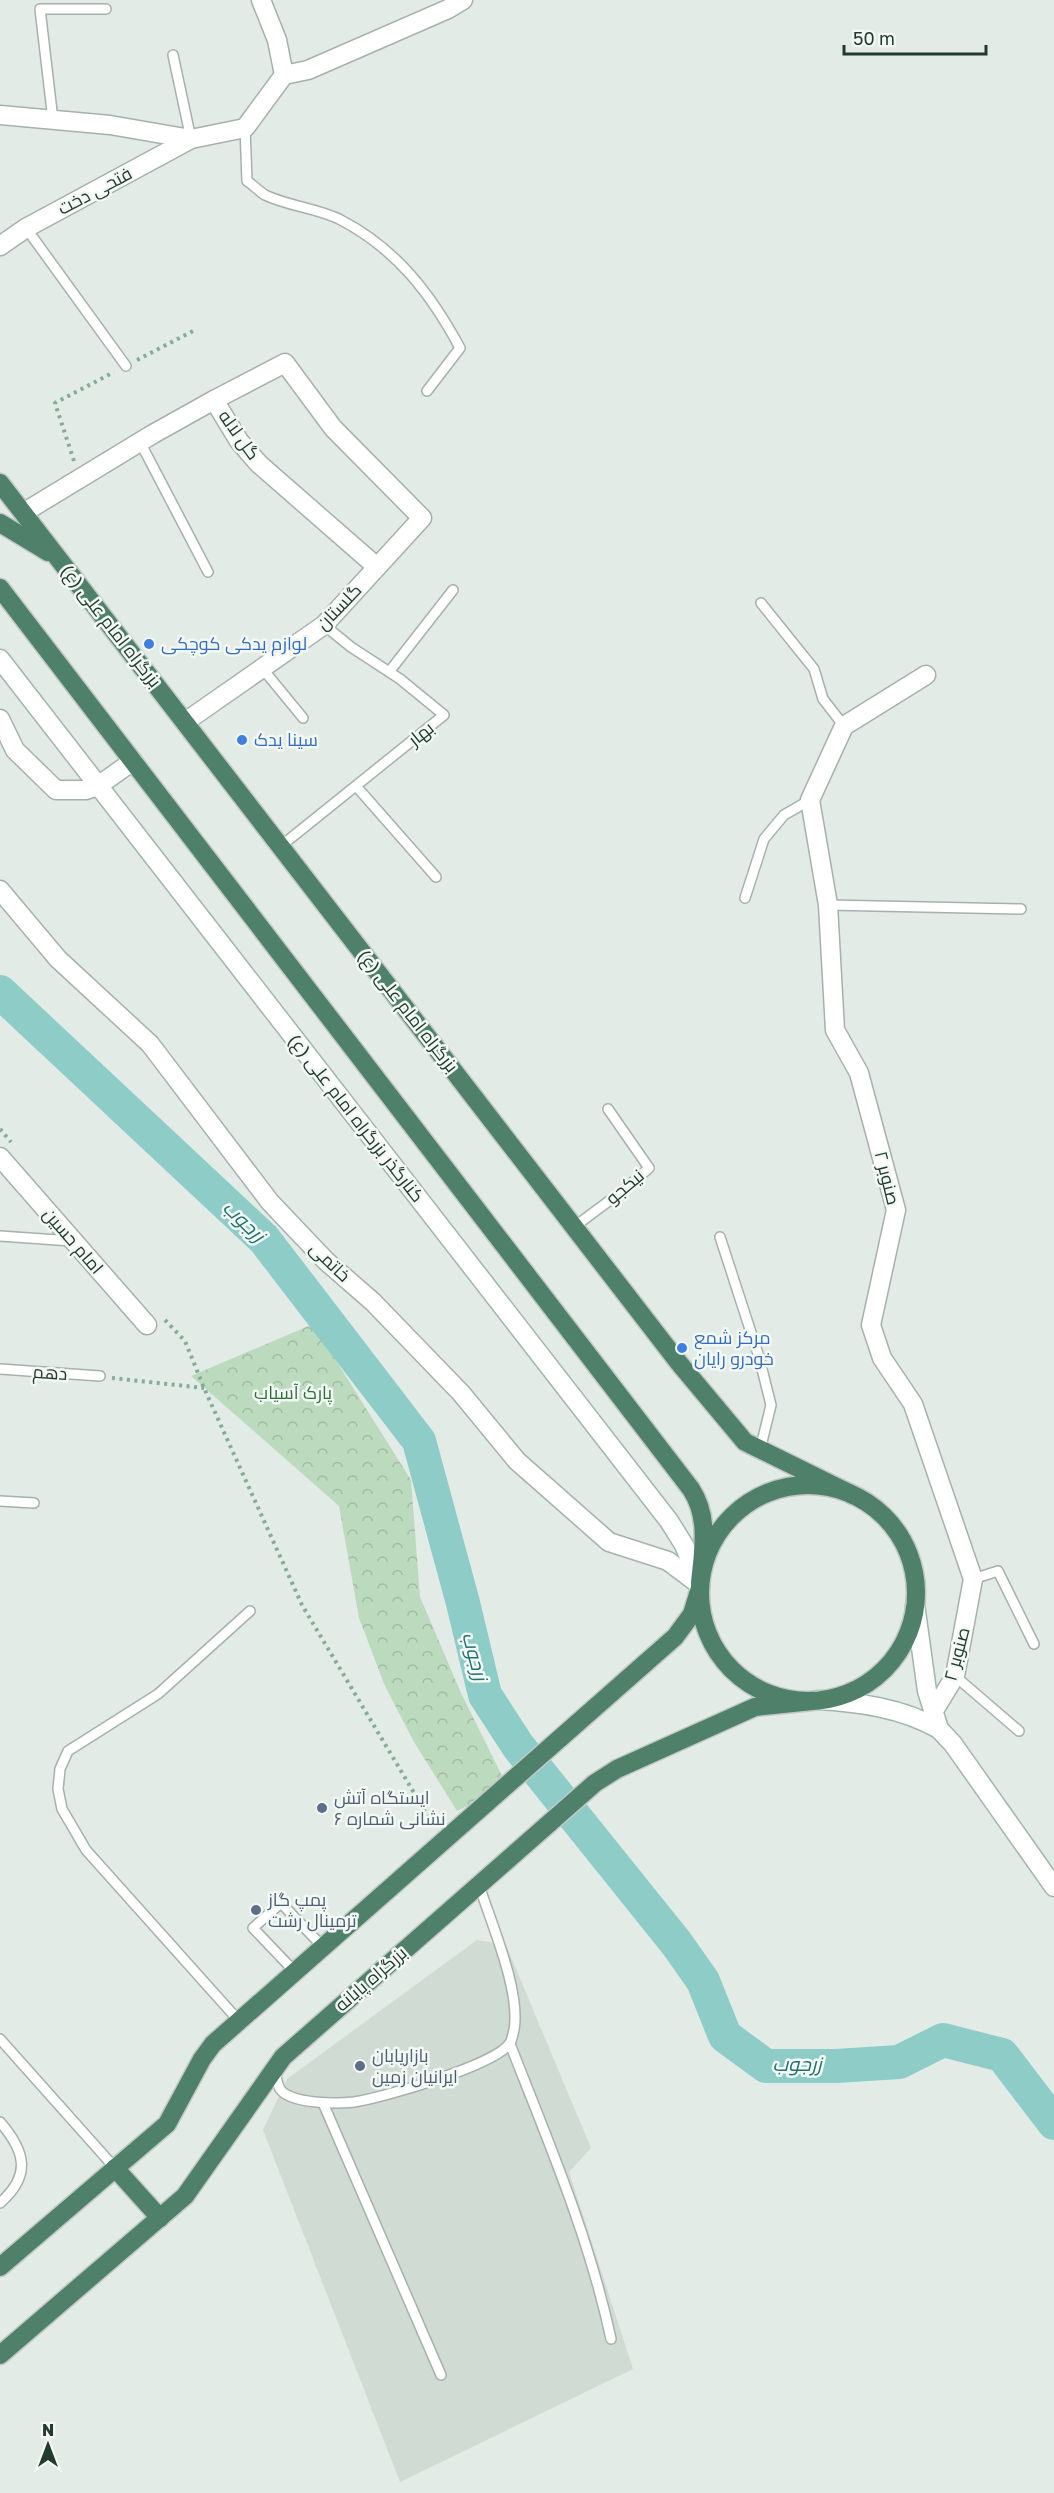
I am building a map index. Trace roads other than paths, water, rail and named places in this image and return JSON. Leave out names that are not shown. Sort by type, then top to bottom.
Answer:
[{"type":"highway","name":"بزرگراه امام علی (ع)","points":[[0,483],[733,1430],[745,1442],[853,1495]]},
{"type":"highway","points":[[0,523],[58,557]]},
{"type":"highway","points":[[0,588],[691,1489],[700,1506],[704,1527],[700,1585],[700,1608],[705,1628],[716,1651],[729,1667],[748,1683],[767,1693],[791,1699],[814,1700],[851,1692],[865,1685],[885,1669],[906,1639],[915,1604],[914,1573],[902,1539],[883,1515],[853,1495],[830,1487],[797,1486],[772,1491],[748,1503],[732,1515],[714,1539],[705,1558],[700,1585],[692,1614],[675,1636],[239,2021],[208,2050],[170,2120],[0,2267]]},
{"type":"highway","name":"بزرگراه پایانه","points":[[0,2355],[185,2196],[274,2068],[287,2053],[595,1783],[617,1769],[755,1707],[814,1700]]},
{"type":"highway","points":[[115,2168],[160,2218]]},
{"type":"street","points":[[261,0],[277,40],[284,75]]},
{"type":"street","points":[[0,115],[110,125],[191,139],[244,128],[284,75],[308,70],[448,9],[463,0]]},
{"type":"street","name":"فتحی دخت","points":[[0,246],[26,228],[191,139]]},
{"type":"street","name":"گلستان","points":[[185,722],[324,625],[422,518],[333,428],[285,363],[214,400]]},
{"type":"street","name":"گل لاله","points":[[23,513],[214,400],[239,441],[259,464],[377,567]]},
{"type":"street","name":"کنارگذر بزرگراه امام علی (ع)","points":[[0,659],[669,1521],[684,1545],[700,1585]]},
{"type":"street","points":[[810,800],[844,726],[926,675]]},
{"type":"street","points":[[0,719],[15,750],[56,790],[86,790],[98,786],[133,761]]},
{"type":"street","name":"صنوبر ۲","points":[[810,800],[828,905],[835,1030],[859,1072],[896,1210],[871,1325],[882,1358],[914,1404],[973,1580],[955,1676],[936,1721]]},
{"type":"street","name":"خاتمی","points":[[0,890],[58,959],[150,1044],[270,1202],[326,1261],[373,1302],[461,1393],[517,1461],[609,1542],[668,1561],[700,1585]]},
{"type":"street","name":"امام حسین","points":[[7,1152],[72,1241],[153,1320]]},
{"type":"street","points":[[915,1604],[920,1648],[936,1721],[1054,1887]]},
{"type":"street","points":[[814,1700],[851,1702],[885,1709],[925,1722],[936,1721]]},
{"type":"lane","points":[[53,120],[40,9],[106,9]]},
{"type":"lane","points":[[173,55],[191,139]]},
{"type":"lane","points":[[244,128],[247,181],[265,195],[339,219],[371,239],[399,261],[420,283],[441,313],[460,348],[427,391]]},
{"type":"lane","points":[[26,228],[126,366]]},
{"type":"lane","points":[[140,442],[208,572]]},
{"type":"lane","points":[[388,672],[453,590]]},
{"type":"lane","points":[[761,603],[814,669],[823,699],[844,726]]},
{"type":"lane","name":"بهار","points":[[280,846],[444,715],[400,679],[324,625]]},
{"type":"lane","points":[[262,668],[303,718]]},
{"type":"lane","points":[[356,786],[436,877]]},
{"type":"lane","points":[[745,898],[764,839],[784,815],[810,800]]},
{"type":"lane","points":[[828,905],[1022,909]]},
{"type":"lane","name":"نیکجو","points":[[574,1227],[649,1168],[608,1109]]},
{"type":"lane","points":[[0,1236],[72,1241]]},
{"type":"lane","points":[[720,1237],[759,1357],[771,1405],[760,1450]]},
{"type":"lane","name":"دهم","points":[[0,1369],[100,1376]]},
{"type":"lane","points":[[0,1501],[34,1503]]},
{"type":"lane","points":[[973,1580],[998,1571],[1034,1644]]},
{"type":"lane","points":[[239,2021],[86,1850],[62,1809],[58,1789],[60,1769],[68,1751],[158,1694],[250,1611]]},
{"type":"lane","points":[[955,1676],[1019,1731]]},
{"type":"lane","points":[[274,2068],[279,2089],[287,2094],[323,2103],[353,2102],[416,2086],[496,2055],[510,2044],[514,2030],[515,2007],[510,1983],[479,1885]]},
{"type":"lane","points":[[295,1972],[253,1928],[281,1903],[323,1947]]},
{"type":"lane","points":[[0,2039],[115,2168]]},
{"type":"lane","points":[[510,2044],[573,2206],[602,2295],[611,2338]]},
{"type":"lane","points":[[323,2103],[441,2375]]},
{"type":"lane","points":[[0,2122],[18,2147],[22,2164],[12,2192],[0,2203]]},
{"type":"waterway","name":"زرجوب","points":[[0,992],[264,1239],[419,1441],[463,1603],[485,1695],[518,1746],[677,1944],[703,1981],[725,2036],[766,2066],[836,2066],[899,2062],[943,2040],[1002,2055],[1054,2123]]},
{"type":"place","name":"لوازم یدکی کوچکی","points":[[149,644]]},
{"type":"place","name":"سینا یدک","points":[[242,740]]},
{"type":"place","name":"مرکز شمع خودرو رایان","points":[[682,1348]]},
{"type":"place","name":"ایستگاه آتش نشانی شماره ۶","points":[[322,1808]]},
{"type":"place","name":"پمپ گاز ترمینال رشت","points":[[256,1910]]},
{"type":"place","name":"بازاریابان ایرانیان زمین","points":[[360,2066]]},
{"type":"park label","name":"پارک آسیاب","points":[[293,1393]]}]
